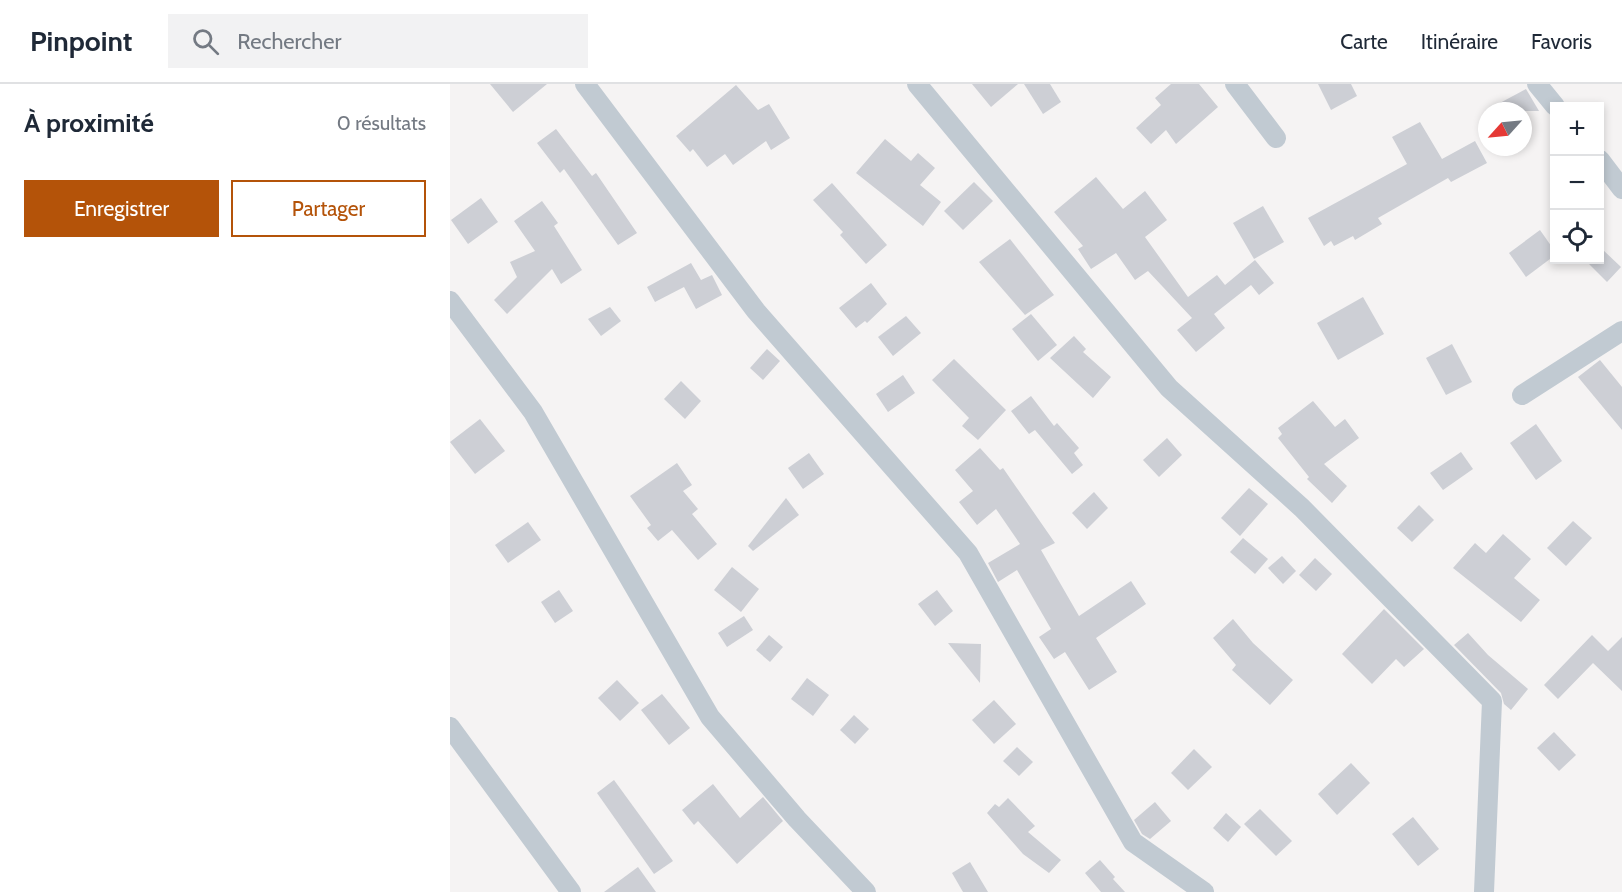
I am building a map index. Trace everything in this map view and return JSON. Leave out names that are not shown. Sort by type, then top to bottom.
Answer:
[{"type":"street","points":[[585,84],[756,311],[968,553],[1133,842],[1204,892]]},
{"type":"street","points":[[917,84],[1169,388],[1302,508],[1492,701],[1484,892]]},
{"type":"street","points":[[1235,84],[1276,138]]},
{"type":"street","points":[[1537,84],[1552,102]]},
{"type":"street","points":[[1604,166],[1622,189]]},
{"type":"street","points":[[450,300],[532,412],[710,717],[797,819],[866,892]]},
{"type":"street","points":[[1522,395],[1622,331]]},
{"type":"street","points":[[450,727],[571,892]]},
{"type":"building","points":[[490,84],[547,84],[513,112]]},
{"type":"building","points":[[972,84],[1018,84],[991,107]]},
{"type":"building","points":[[1024,84],[1050,84],[1061,102],[1043,114]]},
{"type":"building","points":[[1171,84],[1199,84],[1218,107],[1176,144],[1166,130],[1151,144],[1136,128],[1161,105],[1155,98]]},
{"type":"building","points":[[1318,84],[1351,84],[1357,96],[1331,110]]},
{"type":"building","points":[[736,85],[758,110],[769,104],[790,138],[771,150],[766,141],[733,165],[725,154],[707,167],[693,149],[690,152],[676,136]]},
{"type":"building","points":[[1526,89],[1539,111],[1532,111],[1532,102],[1502,102]]},
{"type":"building","points":[[1420,122],[1442,159],[1475,141],[1478,146],[1478,156],[1483,156],[1487,163],[1451,182],[1448,178],[1378,218],[1382,224],[1355,240],[1353,236],[1334,246],[1331,241],[1324,246],[1308,218],[1407,164],[1392,137]]},
{"type":"building","points":[[556,129],[592,176],[596,173],[637,233],[618,245],[564,169],[560,173],[537,143]]},
{"type":"building","points":[[885,139],[911,161],[918,153],[935,168],[920,185],[941,202],[923,226],[856,173]]},
{"type":"building","points":[[1096,177],[1123,209],[1145,191],[1167,220],[1145,237],[1188,297],[1217,275],[1225,285],[1255,260],[1274,283],[1259,295],[1251,285],[1214,314],[1225,328],[1196,352],[1177,330],[1192,318],[1148,271],[1135,280],[1116,253],[1091,269],[1078,249],[1083,246],[1054,212]]},
{"type":"building","points":[[974,182],[993,201],[963,230],[944,211]]},
{"type":"building","points":[[832,183],[887,245],[866,264],[840,235],[843,232],[813,200]]},
{"type":"building","points":[[481,198],[498,222],[468,244],[451,220]]},
{"type":"building","points":[[542,201],[558,223],[554,226],[582,270],[561,284],[552,269],[507,314],[494,300],[517,277],[510,262],[535,251],[514,221]]},
{"type":"building","points":[[1263,206],[1284,242],[1254,259],[1233,223]]},
{"type":"building","points":[[1540,230],[1550,244],[1550,259],[1526,277],[1509,253]]},
{"type":"building","points":[[1010,239],[1054,295],[1025,315],[979,262]]},
{"type":"building","points":[[1604,251],[1621,267],[1607,282],[1589,264],[1604,264]]},
{"type":"building","points":[[691,263],[701,280],[712,275],[722,295],[696,309],[684,287],[655,302],[647,287]]},
{"type":"building","points":[[871,283],[887,304],[867,323],[865,321],[856,328],[839,308]]},
{"type":"building","points":[[1363,297],[1384,334],[1338,360],[1317,323]]},
{"type":"building","points":[[610,307],[621,321],[601,336],[588,319]]},
{"type":"building","points":[[1031,314],[1057,345],[1038,361],[1012,329]]},
{"type":"building","points":[[906,316],[921,333],[893,356],[878,337]]},
{"type":"building","points":[[1074,336],[1086,349],[1083,352],[1111,377],[1093,398],[1050,358]]},
{"type":"building","points":[[1452,344],[1472,382],[1446,395],[1426,358]]},
{"type":"building","points":[[767,349],[780,361],[763,380],[750,368]]},
{"type":"building","points":[[954,359],[1006,410],[978,440],[962,426],[969,418],[932,380]]},
{"type":"building","points":[[1600,360],[1622,387],[1622,430],[1578,377]]},
{"type":"building","points":[[903,375],[915,393],[888,412],[876,394]]},
{"type":"building","points":[[681,381],[701,401],[685,419],[664,399]]},
{"type":"building","points":[[1031,396],[1054,426],[1057,423],[1079,448],[1074,453],[1083,465],[1072,474],[1035,430],[1029,434],[1011,411]]},
{"type":"building","points":[[1313,401],[1335,427],[1345,419],[1359,438],[1324,464],[1347,486],[1332,503],[1307,479],[1309,477],[1278,438],[1282,434],[1278,428]]},
{"type":"building","points":[[480,419],[505,451],[475,474],[450,442]]},
{"type":"building","points":[[1536,424],[1562,461],[1536,480],[1510,443]]},
{"type":"building","points":[[1167,438],[1182,455],[1159,477],[1143,460]]},
{"type":"building","points":[[980,448],[1000,470],[1003,468],[1055,543],[1041,550],[1079,616],[1131,581],[1146,604],[1096,638],[1117,672],[1089,690],[1065,652],[1054,659],[1039,637],[1051,629],[1017,570],[998,582],[988,563],[1020,544],[996,509],[977,525],[959,502],[973,491],[955,470]]},
{"type":"building","points":[[1461,452],[1473,469],[1443,490],[1430,473]]},
{"type":"building","points":[[809,453],[824,474],[803,489],[788,468]]},
{"type":"building","points":[[677,463],[692,485],[683,491],[698,509],[692,514],[717,544],[698,560],[672,530],[658,541],[647,528],[651,525],[630,496]]},
{"type":"building","points":[[1249,488],[1268,504],[1240,536],[1221,518]]},
{"type":"building","points":[[1094,492],[1108,508],[1087,529],[1072,513]]},
{"type":"building","points":[[786,498],[799,515],[753,551],[748,546]]},
{"type":"building","points":[[1419,505],[1434,520],[1412,542],[1397,528]]},
{"type":"building","points":[[1573,521],[1592,538],[1566,566],[1547,548]]},
{"type":"building","points":[[528,522],[541,540],[508,563],[495,545]]},
{"type":"building","points":[[1503,534],[1531,559],[1514,578],[1540,600],[1521,622],[1453,568],[1475,543],[1486,553]]},
{"type":"building","points":[[1243,538],[1268,559],[1255,574],[1230,552]]},
{"type":"building","points":[[1282,556],[1296,571],[1283,584],[1268,568]]},
{"type":"building","points":[[1315,558],[1332,574],[1316,591],[1299,575]]},
{"type":"building","points":[[732,567],[759,589],[741,612],[714,590]]},
{"type":"building","points":[[559,590],[573,611],[555,623],[541,602]]},
{"type":"building","points":[[937,590],[953,611],[935,626],[918,604]]},
{"type":"building","points":[[1384,609],[1424,649],[1404,667],[1396,659],[1372,684],[1342,654]]},
{"type":"building","points":[[744,616],[753,630],[727,647],[718,633]]},
{"type":"building","points":[[1233,619],[1253,643],[1293,680],[1270,705],[1232,670],[1236,665],[1213,638]]},
{"type":"building","points":[[1468,633],[1488,655],[1528,689],[1511,710],[1504,704],[1501,693],[1454,645]]},
{"type":"building","points":[[769,635],[783,647],[770,662],[756,650]]},
{"type":"building","points":[[1592,635],[1608,651],[1622,637],[1622,691],[1593,663],[1558,699],[1544,685]]},
{"type":"building","points":[[948,643],[981,644],[980,683]]},
{"type":"building","points":[[807,678],[829,695],[813,716],[791,699]]},
{"type":"building","points":[[617,680],[639,703],[620,721],[598,698]]},
{"type":"building","points":[[662,694],[690,728],[669,745],[641,710]]},
{"type":"building","points":[[994,700],[1016,724],[994,744],[972,720]]},
{"type":"building","points":[[854,715],[869,729],[855,744],[840,730]]},
{"type":"building","points":[[1554,732],[1576,755],[1559,771],[1537,748]]},
{"type":"building","points":[[1017,747],[1033,762],[1019,776],[1003,761]]},
{"type":"building","points":[[1194,749],[1212,767],[1188,790],[1171,773]]},
{"type":"building","points":[[1351,763],[1370,783],[1337,815],[1318,794]]},
{"type":"building","points":[[614,780],[673,861],[654,874],[597,793]]},
{"type":"building","points":[[713,784],[740,818],[763,797],[783,821],[737,864],[698,821],[694,825],[682,810]]},
{"type":"building","points":[[1008,798],[1035,826],[1028,832],[1061,860],[1049,873],[1023,854],[987,813],[995,804],[999,807]]},
{"type":"building","points":[[1155,802],[1171,821],[1150,839],[1142,834],[1134,820]]},
{"type":"building","points":[[1260,809],[1292,841],[1276,856],[1244,824]]},
{"type":"building","points":[[1226,813],[1241,827],[1228,842],[1213,828]]},
{"type":"building","points":[[1413,817],[1439,849],[1418,866],[1392,834]]},
{"type":"building","points":[[1100,860],[1125,892],[1101,892],[1085,873]]},
{"type":"building","points":[[970,862],[988,892],[963,892],[952,873]]},
{"type":"building","points":[[638,867],[656,892],[604,892]]}]
